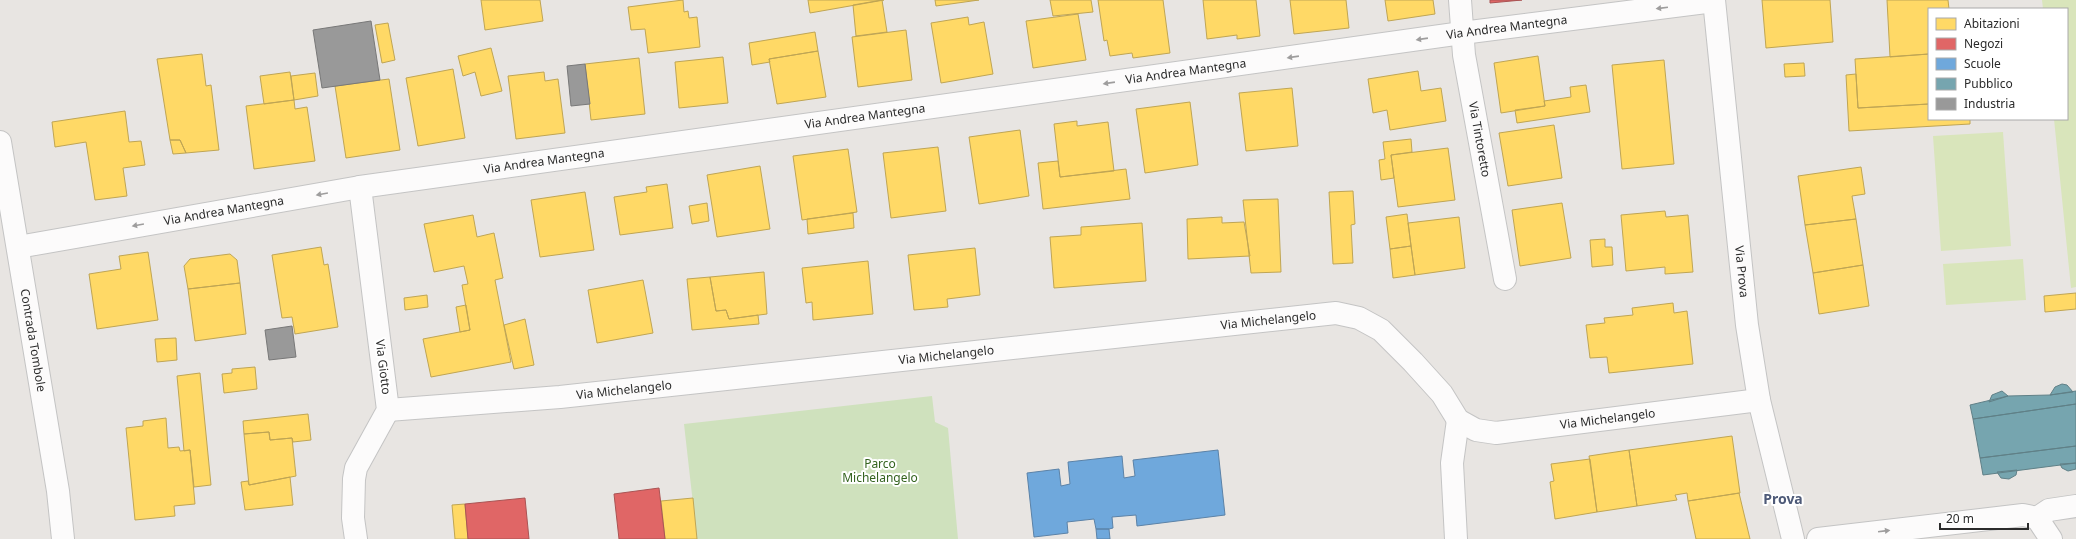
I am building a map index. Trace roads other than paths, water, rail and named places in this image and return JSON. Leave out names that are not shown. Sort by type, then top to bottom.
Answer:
[{"type":"street","name":"Via Tintoretto","points":[[1460,0],[1464,55],[1505,279]]},
{"type":"street","name":"Via Andrea Mantegna","points":[[18,247],[360,187],[1462,34],[1714,1]]},
{"type":"street","name":"Via Prova","points":[[1714,1],[1747,325],[1759,400],[1793,539]]},
{"type":"street","name":"Contrada Tombole","points":[[0,142],[58,491],[63,539]]},
{"type":"street","name":"Via Giotto","points":[[356,539],[353,518],[354,479],[356,468],[388,410],[360,187]]},
{"type":"street","name":"Via Michelangelo","points":[[388,410],[560,397],[1336,313],[1359,318],[1380,330],[1413,362],[1442,394],[1458,420],[1476,430],[1496,433],[1759,400]]},
{"type":"street","points":[[1456,539],[1452,463],[1458,420]]},
{"type":"street","points":[[2037,518],[2049,510],[2076,506]]},
{"type":"street","points":[[1818,539],[2023,515],[2037,518],[2051,539]]},
{"type":"district","name":"Prova","points":[[1783,499]]},
{"type":"park label","name":"Parco Michelangelo","points":[[880,471]]}]
